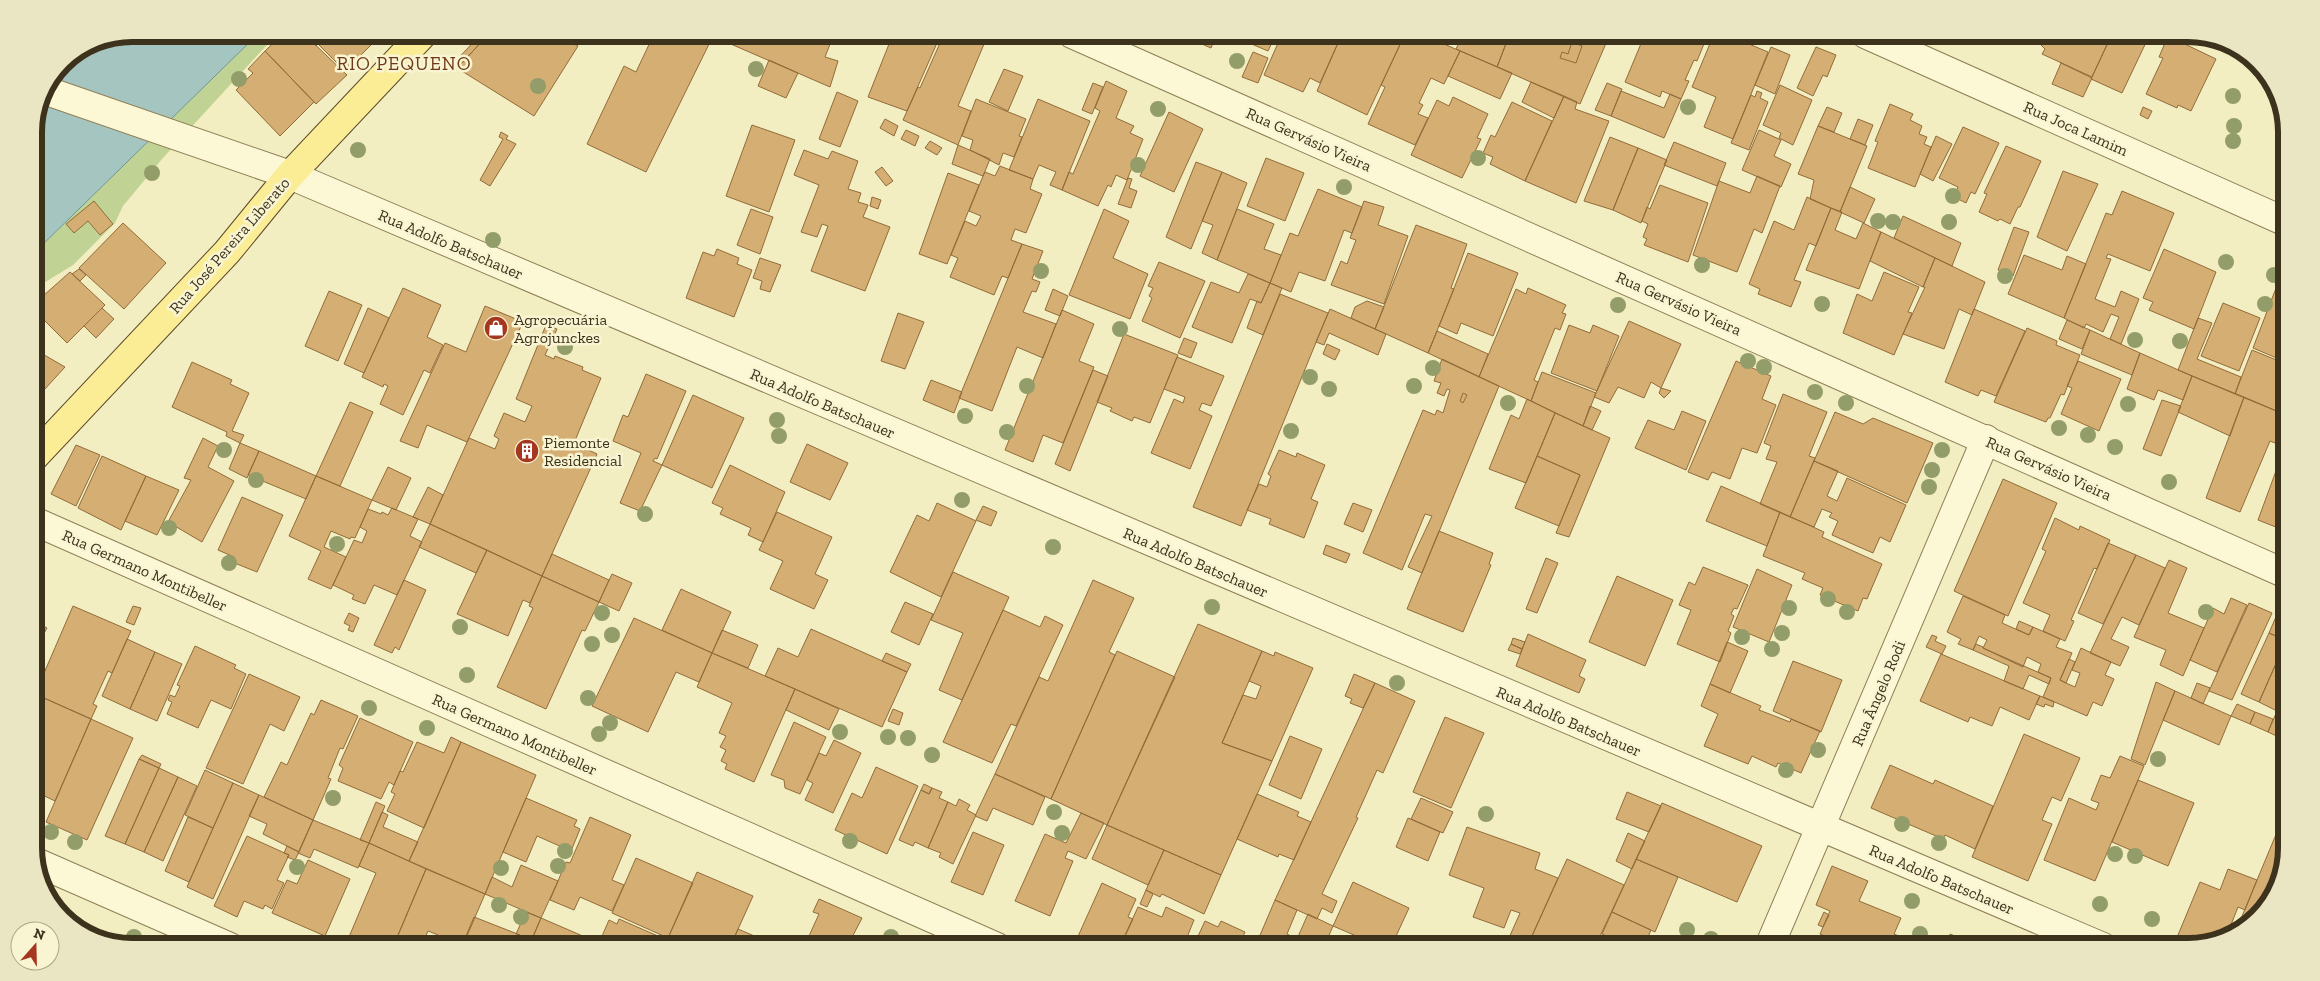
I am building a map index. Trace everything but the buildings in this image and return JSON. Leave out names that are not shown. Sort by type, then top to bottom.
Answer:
[{"type":"main road","name":"Rua José Pereira Liberato","points":[[43,447],[227,252],[290,175],[415,43]]},
{"type":"street","name":"Rua Joca Lamim","points":[[1883,42],[2277,218]]},
{"type":"street","name":"Rua Gervásio Vieira","points":[[1091,43],[2278,570]]},
{"type":"street","name":"Rua Adolfo Batschauer","points":[[52,93],[290,175],[2082,938]]},
{"type":"street","name":"Rua Ângelo Rodi","points":[[1773,938],[1986,439]]},
{"type":"street","name":"Rua Germano Montibeller","points":[[43,525],[977,938]]},
{"type":"street","points":[[44,865],[209,938]]},
{"type":"green space","points":[[249,43],[269,43],[162,159],[123,206],[115,223],[73,265],[43,283],[43,244]]},
{"type":"water","points":[[249,43],[43,244],[44,115],[49,98],[58,82],[69,69],[92,52],[115,44]]},
{"type":"place","name":"Agropecuária Agrojunckes","points":[[496,328]]},
{"type":"place","name":"Piemonte Residencial","points":[[527,451]]},
{"type":"district","name":"RIO PEQUENO","points":[[404,63]]}]
